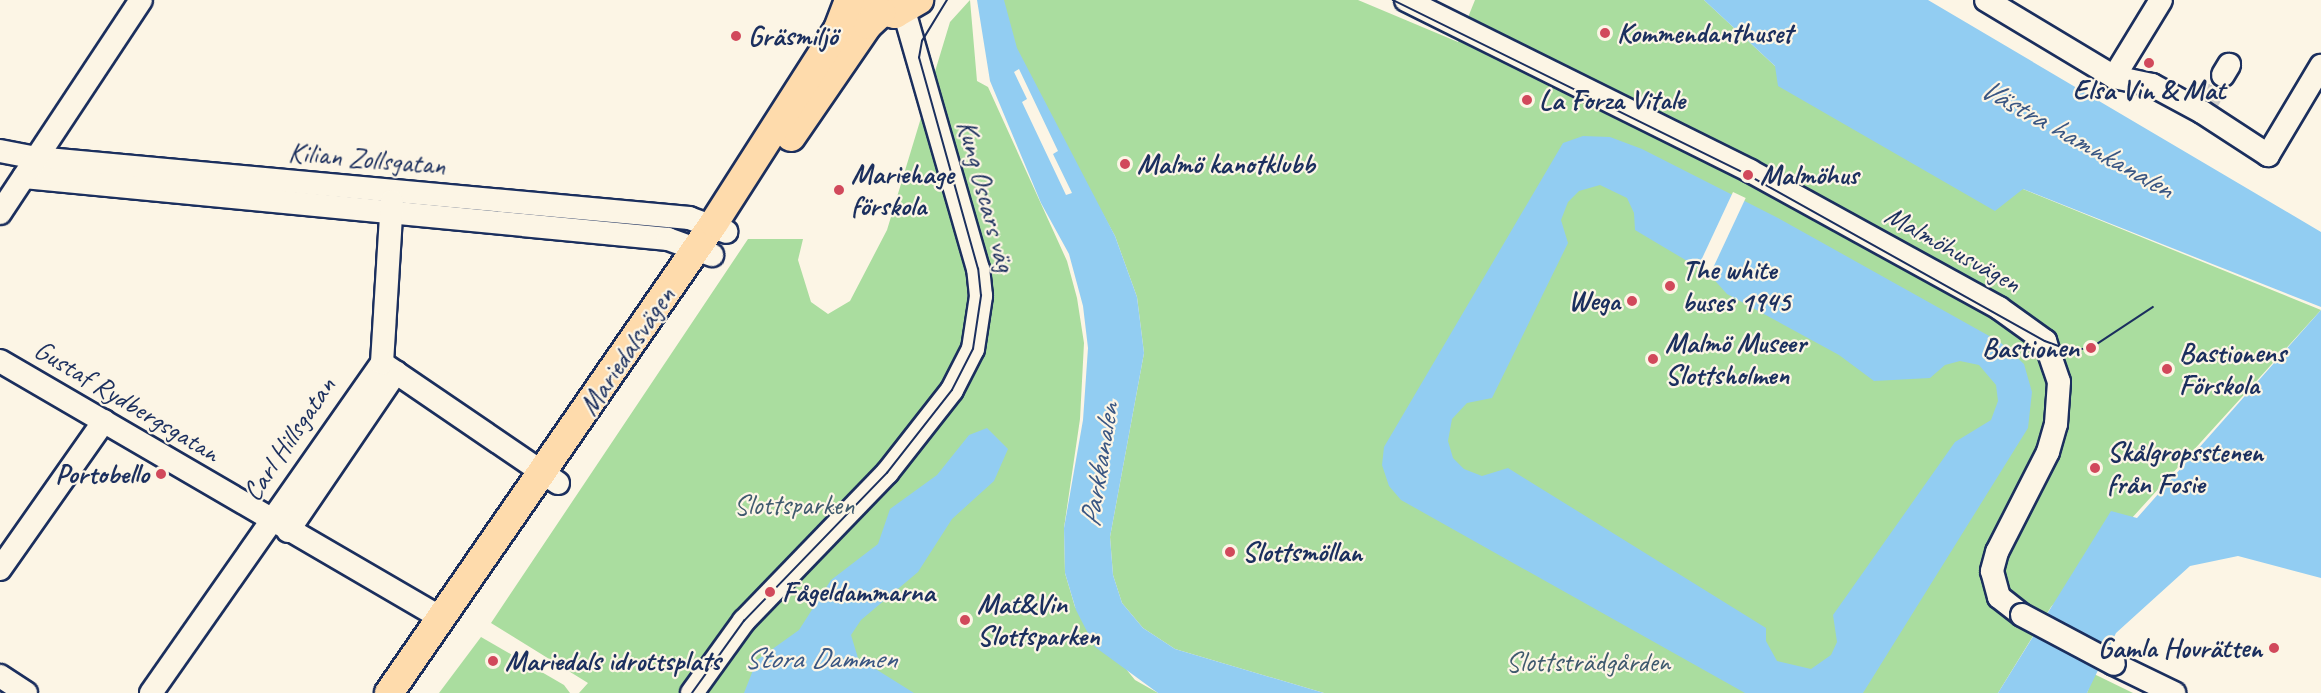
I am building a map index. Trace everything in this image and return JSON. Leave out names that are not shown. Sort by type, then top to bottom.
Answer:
[{"type":"main road","name":"Mariedalsvägen","points":[[712,240],[833,36],[849,0]]},
{"type":"main road","points":[[854,0],[901,8]]},
{"type":"main road","name":"Mariedalsvägen","points":[[412,693],[551,479],[712,240],[868,25],[901,8]]},
{"type":"main road","name":"Mariedalsvägen","points":[[389,693],[442,619],[551,479]]},
{"type":"street","points":[[0,213],[141,0]]},
{"type":"street","name":"Malmöhusvägen","points":[[1406,0],[1750,171],[2013,316],[2046,341],[2059,382],[2056,424],[2048,452],[1997,552],[1992,572],[2000,597],[2022,615],[2174,693]]},
{"type":"street","points":[[1986,0],[2114,76],[2152,85],[2204,109],[2268,155],[2321,66]]},
{"type":"street","points":[[2114,76],[2161,0]]},
{"type":"street","name":"Kung Oscars väg","points":[[692,693],[744,621],[887,473],[952,390],[974,349],[981,296],[978,269],[901,8]]},
{"type":"street","name":"Kilian Zollsgatan","points":[[0,151],[36,158],[668,239],[712,240]]},
{"type":"street","name":"Kilian Zollsgatan","points":[[24,177],[392,203],[712,240]]},
{"type":"street","points":[[392,203],[389,368],[551,479]]},
{"type":"street","name":"Gustaf Rydbergsgatan","points":[[0,361],[279,526],[442,619]]},
{"type":"street","name":"Carl Hillsgatan","points":[[151,693],[279,526],[389,368]]},
{"type":"street","points":[[0,569],[104,421]]},
{"type":"street","points":[[0,676],[26,693]]},
{"type":"green space","name":"Slottsparken","points":[[970,0],[977,81],[988,87],[1067,261],[1077,298],[1084,343],[1080,419],[1064,528],[1065,573],[1075,607],[1135,680],[1158,693],[579,693],[588,683],[491,623],[748,239],[803,239],[798,260],[811,302],[828,314],[850,301],[887,230],[950,22]]},
{"type":"green space","name":"Slottsträdgården","points":[[997,0],[1358,0],[1458,42],[1475,0],[1704,0],[1775,66],[2023,189],[2321,310],[2051,607],[1998,693],[1324,693],[1175,649],[1143,628],[1122,603],[1113,575],[1110,537],[1144,353],[1137,297],[1115,236],[1029,80]]},
{"type":"green space","name":"Mariedals idrottsplats","points":[[481,637],[564,685],[570,693],[439,693]]},
{"type":"green space","points":[[2094,674],[2133,693],[2087,693]]},
{"type":"water","name":"Parkkanalen","points":[[977,0],[1004,0],[1017,48],[1115,236],[1137,297],[1144,353],[1110,537],[1113,575],[1122,603],[1143,628],[1175,649],[1324,693],[1158,693],[1095,647],[1076,610],[1065,573],[1064,528],[1083,420],[1088,348],[1083,306],[1069,254],[1041,203],[990,81]]},
{"type":"water","name":"Västra hamnkanalen","points":[[1704,0],[1928,0],[2321,232],[2321,307],[2023,189],[1995,211],[1778,86],[1775,66]]},
{"type":"water","points":[[1583,136],[1610,137],[1642,149],[1778,218],[2000,342],[2024,364],[2032,392],[2028,428],[1863,693],[1745,693],[1401,500],[1389,486],[1382,465],[1384,447],[1563,143]],"holes":[[[1600,185],[1627,198],[1634,213],[1635,230],[1709,274],[1727,294],[1839,355],[1874,381],[1930,378],[1945,365],[1960,361],[1979,365],[1996,385],[1998,401],[1991,420],[1955,442],[1833,615],[1837,642],[1831,655],[1811,669],[1777,661],[1766,641],[1766,628],[1508,468],[1482,476],[1464,469],[1453,458],[1448,441],[1452,419],[1467,403],[1492,398],[1568,243],[1561,220],[1568,202],[1579,191]]]},
{"type":"water","points":[[2321,310],[2321,578],[2238,556],[2190,566],[2116,633],[2087,693],[1998,693],[2111,511],[2137,518]]},
{"type":"water","name":"Stora Dammen","points":[[987,428],[1008,449],[994,481],[952,519],[918,572],[861,620],[851,635],[858,658],[914,693],[744,693],[757,660],[799,630],[831,580],[878,544],[890,509],[937,475],[969,435]]},
{"type":"pier","points":[[1019,69],[1058,151],[1053,154],[1072,193],[1066,195],[1022,102],[1027,99],[1014,72]]},
{"type":"pier","points":[[1733,192],[1746,198],[1709,276],[1697,270]]},
{"type":"tunnel","points":[[2205,107],[2223,75]]},
{"type":"tram line","points":[[692,693],[744,621],[887,473],[952,390],[973,349],[981,296],[978,269],[919,58],[922,41],[947,0]]},
{"type":"tram line","points":[[1393,0],[1748,175],[2045,341],[2070,350],[2091,348],[2153,307]]},
{"type":"place","name":"Kommendanthuset","points":[[1605,33]]},
{"type":"place","name":"Gräsmiljö","points":[[736,36]]},
{"type":"place","name":"Elsa Vin & Mat","points":[[2149,63]]},
{"type":"place","name":"La Forza Vitale","points":[[1527,100]]},
{"type":"place","name":"Malmö kanotklubb","points":[[1125,164]]},
{"type":"place","name":"Malmöhus","points":[[1748,175]]},
{"type":"place","name":"Mariehage förskola","points":[[839,190]]},
{"type":"place","name":"The white buses 1945","points":[[1670,286]]},
{"type":"place","name":"Wega","points":[[1632,301]]},
{"type":"place","name":"Bastionen","points":[[2091,348]]},
{"type":"place","name":"Malmö Museer Slottsholmen","points":[[1653,359]]},
{"type":"place","name":"Bastionens Förskola","points":[[2167,369]]},
{"type":"place","name":"Skålgropsstenen från Fosie","points":[[2095,468]]},
{"type":"place","name":"Portobello","points":[[161,474]]},
{"type":"place","name":"Slottsmöllan","points":[[1230,552]]},
{"type":"place","name":"Fågeldammarna","points":[[770,592]]},
{"type":"place","name":"Mat&Vin Slottsparken","points":[[965,620]]},
{"type":"place","name":"Gamla Hovrätten","points":[[2274,648]]},
{"type":"place","name":"Mariedals idrottsplats","points":[[493,661]]}]
